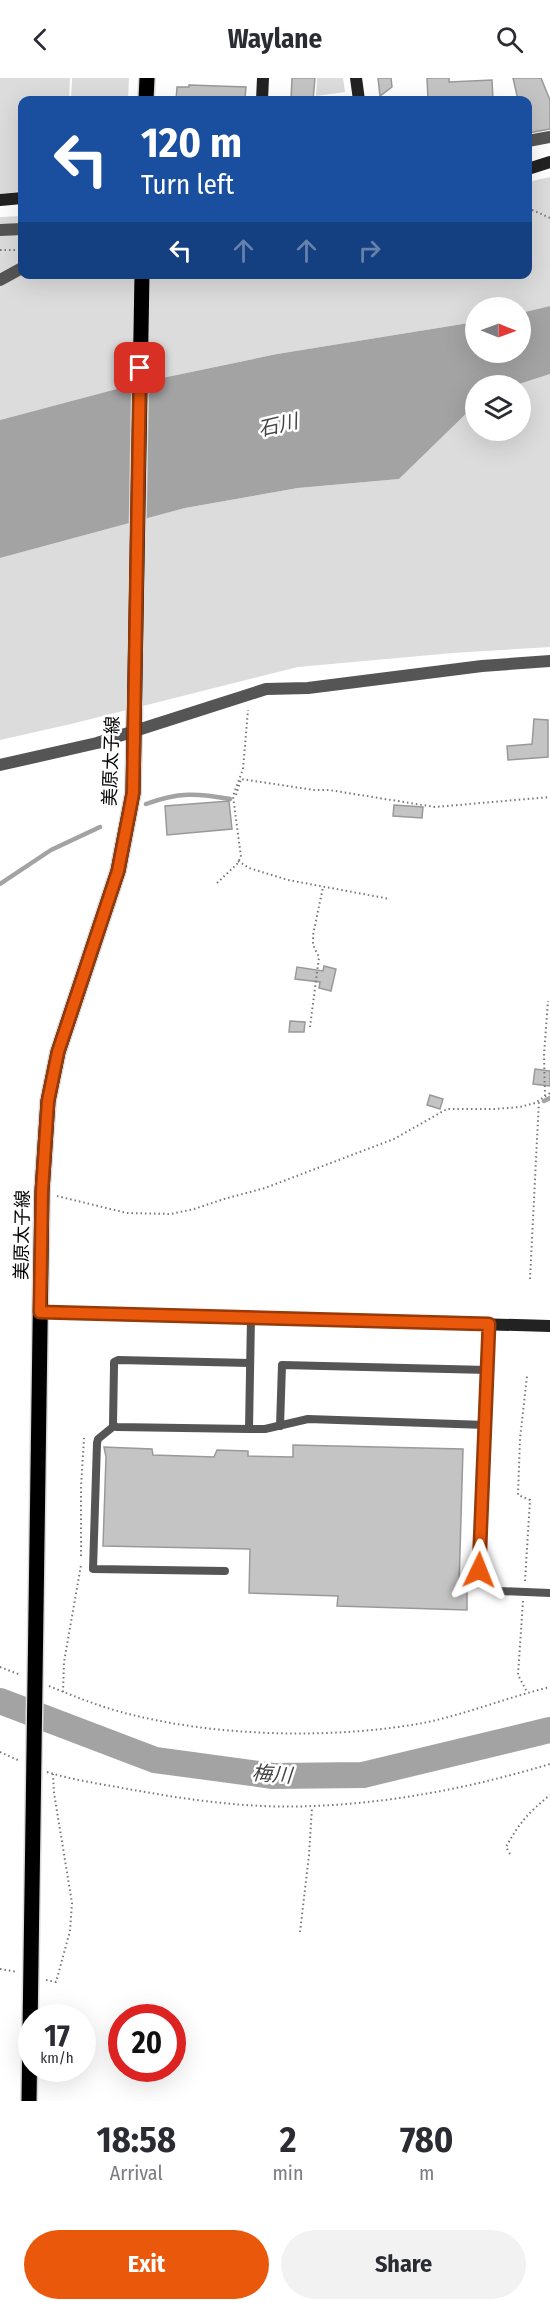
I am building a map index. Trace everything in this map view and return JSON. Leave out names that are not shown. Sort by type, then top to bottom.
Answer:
[{"type":"main road","points":[[146,96],[147,78]]},
{"type":"main road","name":"美原太子線","points":[[29,2101],[42,1191],[48,1101],[58,1052],[118,871],[133,793],[132,725],[142,279]]},
{"type":"street","points":[[262,96],[263,78]]},
{"type":"street","points":[[356,78],[358,96]]},
{"type":"street","points":[[532,140],[550,137]]},
{"type":"street","points":[[532,168],[550,162]]},
{"type":"street","points":[[0,200],[18,198]]},
{"type":"street","points":[[0,230],[18,229]]},
{"type":"street","points":[[0,280],[18,270]]},
{"type":"street","points":[[0,765],[97,743],[132,725],[266,689],[308,688],[482,666],[550,662]]},
{"type":"street","points":[[40,1312],[550,1326]]},
{"type":"lane","points":[[249,1429],[251,1317]]},
{"type":"lane","points":[[489,1324],[479,1570],[486,1581],[499,1591],[550,1593]]},
{"type":"lane","points":[[114,1426],[112,1421],[114,1362],[118,1360],[250,1363]]},
{"type":"lane","points":[[280,1425],[282,1365],[488,1370]]},
{"type":"lane","points":[[114,1426],[119,1428],[249,1429],[308,1419],[486,1425]]},
{"type":"lane","points":[[114,1426],[97,1443],[93,1569],[225,1571]]},
{"type":"path","points":[[532,210],[550,218]]},
{"type":"path","points":[[0,250],[18,250]]},
{"type":"path","points":[[217,883],[238,861],[241,851],[233,796],[243,769],[248,706]]},
{"type":"path","points":[[236,795],[241,780],[329,790],[435,807],[550,797]]},
{"type":"path","points":[[238,861],[249,868],[288,880],[390,899]]},
{"type":"path","points":[[310,1027],[319,957],[313,945],[313,935],[323,887]]},
{"type":"path","points":[[546,1096],[544,1054],[548,1001]]},
{"type":"path","points":[[42,1191],[127,1214],[171,1214],[266,1188],[309,1172],[394,1139],[447,1109],[520,1107],[550,1094]]},
{"type":"path","points":[[530,1279],[538,1100]]},
{"type":"path","points":[[527,1376],[520,1439],[518,1495],[530,1500],[518,1676],[527,1692]]},
{"type":"path","points":[[84,1438],[81,1487],[81,1562],[64,1662],[63,1692],[150,1719],[205,1728],[284,1732],[380,1728],[427,1722],[550,1687]]},
{"type":"path","points":[[0,1667],[35,1684]]},
{"type":"path","points":[[0,1752],[53,1774],[148,1793],[211,1802],[312,1807],[388,1800],[448,1790],[550,1764]]},
{"type":"path","points":[[0,1969],[56,1982],[73,1919],[53,1774]]},
{"type":"path","points":[[510,1854],[507,1847],[518,1825],[529,1812],[550,1795]]},
{"type":"path","points":[[300,1932],[312,1807]]},
{"type":"shaded area","points":[[0,78],[70,78],[69,96],[18,96],[18,192],[0,194]]},
{"type":"shaded area","points":[[72,78],[129,78],[128,96],[71,96]]},
{"type":"shaded area","points":[[317,78],[343,78],[345,92],[316,96]]},
{"type":"shaded area","points":[[550,177],[550,306],[531,311],[531,297],[465,297],[465,324],[277,354],[143,382],[0,420],[0,217],[18,216],[18,279],[532,279],[532,181]]},
{"type":"shaded area","points":[[550,374],[550,647],[298,667],[0,740],[0,558],[185,508],[298,488],[399,479],[465,415],[465,441],[531,441],[531,380]]},
{"type":"water","name":"石川","points":[[550,306],[550,374],[531,380],[531,375],[465,375],[465,415],[399,479],[298,488],[185,508],[0,558],[0,420],[143,382],[277,354],[465,324],[465,363],[531,363],[531,311]]},
{"type":"building","points":[[292,78],[315,78],[313,96],[291,96]]},
{"type":"building","points":[[378,78],[391,78],[392,87],[380,96]]},
{"type":"building","points":[[427,78],[449,78],[449,82],[492,80],[493,96],[428,96]]},
{"type":"building","points":[[513,78],[541,78],[550,100],[550,129],[532,132],[532,96],[517,96]]},
{"type":"building","points":[[189,85],[246,87],[245,96],[176,96],[177,87],[189,87]]},
{"type":"building","points":[[534,719],[548,720],[548,757],[508,760],[507,746],[532,744]]},
{"type":"building","points":[[229,801],[232,829],[167,835],[165,806]]},
{"type":"building","points":[[394,805],[423,807],[422,818],[393,816]]},
{"type":"building","points":[[324,966],[336,969],[331,991],[319,988],[320,982],[295,979],[297,967],[323,971]]},
{"type":"building","points":[[290,1021],[305,1022],[304,1032],[289,1032]]},
{"type":"building","points":[[535,1069],[550,1071],[550,1086],[533,1084]]},
{"type":"building","points":[[430,1095],[443,1099],[440,1109],[427,1105]]},
{"type":"building","points":[[293,1445],[463,1449],[459,1586],[467,1587],[467,1610],[337,1606],[338,1596],[249,1593],[250,1549],[103,1546],[106,1457],[104,1447],[152,1449],[153,1455],[214,1457],[217,1450],[248,1451],[248,1456],[293,1457]]},
{"type":"waterway","points":[[146,804],[168,797],[188,795],[230,799]]},
{"type":"waterway","points":[[0,884],[51,850],[100,827]]},
{"type":"waterway","points":[[544,1101],[550,1098]]},
{"type":"waterway","name":"梅川","points":[[0,1701],[155,1760],[273,1776],[363,1775],[550,1730]]},
{"type":"route","points":[[140,368],[132,718],[133,793],[118,871],[58,1052],[48,1101],[42,1191],[40,1312],[489,1324],[479,1570]]}]
